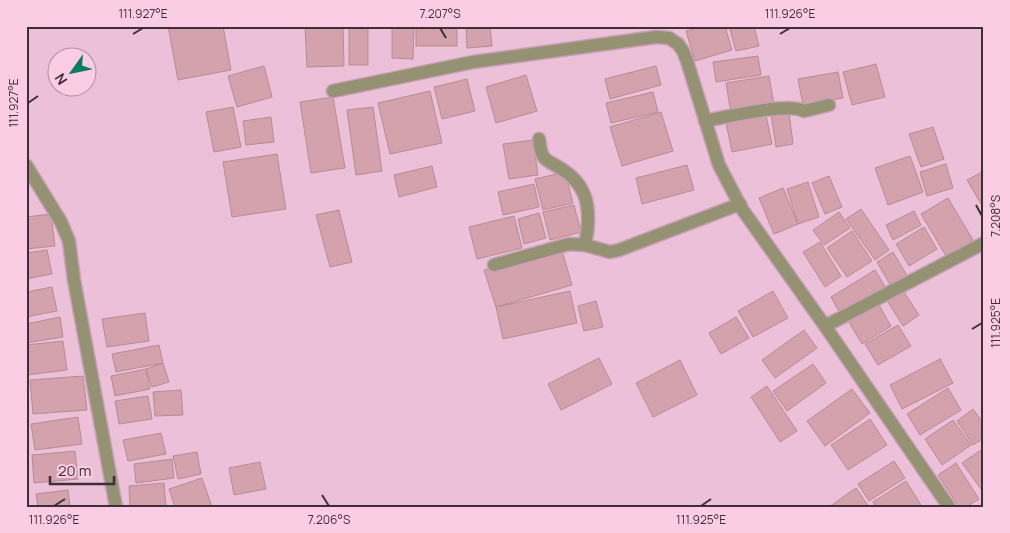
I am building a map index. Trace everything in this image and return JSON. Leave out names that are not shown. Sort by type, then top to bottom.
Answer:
[{"type":"street","points":[[333,91],[473,62],[656,37],[669,38],[678,44],[684,51],[719,166],[740,204],[764,241],[826,326],[949,507]]},
{"type":"street","points":[[705,121],[783,107],[798,107],[804,111],[829,105]]},
{"type":"street","points":[[539,139],[540,150],[544,159],[563,170],[575,180],[586,200],[589,215],[585,245]]},
{"type":"street","points":[[26,164],[61,222],[68,241],[116,507]]},
{"type":"street","points":[[494,265],[564,245],[585,245],[610,252],[619,250],[740,204]]},
{"type":"street","points":[[826,326],[984,243]]},
{"type":"building","points":[[168,26],[223,26],[231,70],[178,80]]},
{"type":"building","points":[[305,26],[343,26],[344,66],[307,67]]},
{"type":"building","points":[[349,26],[368,26],[368,65],[349,65]]},
{"type":"building","points":[[392,26],[414,26],[413,59],[392,58]]},
{"type":"building","points":[[416,26],[457,26],[457,46],[416,46]]},
{"type":"building","points":[[466,26],[490,26],[492,46],[467,48]]},
{"type":"building","points":[[704,26],[725,26],[732,50],[695,61],[686,31]]},
{"type":"building","points":[[729,26],[754,26],[759,46],[736,51]]},
{"type":"building","points":[[758,56],[761,75],[716,82],[713,62]]},
{"type":"building","points":[[876,64],[885,97],[852,105],[843,72]]},
{"type":"building","points":[[264,66],[272,97],[237,107],[228,76]]},
{"type":"building","points":[[656,66],[661,85],[610,99],[605,79]]},
{"type":"building","points":[[838,72],[843,98],[803,105],[798,79]]},
{"type":"building","points":[[526,75],[537,111],[496,123],[486,87]]},
{"type":"building","points":[[769,76],[774,105],[731,113],[726,83]]},
{"type":"building","points":[[467,79],[475,111],[442,119],[434,87]]},
{"type":"building","points":[[430,91],[442,143],[390,154],[378,103]]},
{"type":"building","points":[[653,92],[658,112],[611,123],[606,103]]},
{"type":"building","points":[[333,97],[345,168],[311,173],[300,102]]},
{"type":"building","points":[[233,107],[241,147],[214,152],[206,112]]},
{"type":"building","points":[[373,107],[382,171],[356,175],[347,110]]},
{"type":"building","points":[[661,112],[673,151],[622,166],[610,127]]},
{"type":"building","points":[[789,112],[793,144],[776,147],[771,114]]},
{"type":"building","points":[[766,115],[772,144],[732,152],[726,123]]},
{"type":"building","points":[[271,117],[274,142],[246,145],[243,121]]},
{"type":"building","points":[[933,127],[944,159],[921,167],[909,134]]},
{"type":"building","points":[[533,140],[538,175],[509,179],[503,144]]},
{"type":"building","points":[[277,154],[286,209],[232,217],[223,162]]},
{"type":"building","points":[[910,156],[923,192],[888,205],[875,168]]},
{"type":"building","points":[[946,164],[953,188],[927,196],[920,172]]},
{"type":"building","points":[[687,165],[694,190],[642,204],[636,178]]},
{"type":"building","points":[[432,166],[437,187],[399,197],[394,175]]},
{"type":"building","points":[[984,171],[984,209],[967,180]]},
{"type":"building","points":[[565,172],[573,203],[543,210],[535,179]]},
{"type":"building","points":[[829,176],[842,207],[825,214],[812,183]]},
{"type":"building","points":[[808,182],[819,217],[798,224],[787,189]]},
{"type":"building","points":[[534,184],[539,207],[503,215],[498,192]]},
{"type":"building","points":[[783,188],[798,224],[774,234],[759,198]]},
{"type":"building","points":[[948,198],[973,240],[946,256],[921,214]]},
{"type":"building","points":[[574,205],[581,232],[550,240],[543,212]]},
{"type":"building","points":[[861,209],[889,250],[875,260],[846,219]]},
{"type":"building","points":[[339,210],[352,262],[330,267],[316,215]]},
{"type":"building","points":[[914,211],[921,225],[893,240],[886,225]]},
{"type":"building","points":[[839,212],[850,228],[824,245],[813,230]]},
{"type":"building","points":[[539,213],[546,238],[524,244],[518,219]]},
{"type":"building","points":[[51,214],[55,246],[26,249],[26,217]]},
{"type":"building","points":[[514,216],[522,248],[477,259],[469,227]]},
{"type":"building","points":[[924,227],[937,249],[909,266],[896,244]]},
{"type":"building","points":[[852,231],[872,261],[847,277],[827,248]]},
{"type":"building","points":[[820,242],[841,276],[825,287],[803,252]]},
{"type":"building","points":[[561,247],[572,285],[496,307],[484,270]]},
{"type":"building","points":[[47,250],[52,274],[26,279],[26,253]]},
{"type":"building","points":[[893,252],[909,279],[892,288],[877,262]]},
{"type":"building","points":[[875,270],[886,288],[841,315],[831,297]]},
{"type":"building","points":[[52,287],[57,311],[26,317],[26,292]]},
{"type":"building","points":[[902,289],[919,315],[903,326],[886,299]]},
{"type":"building","points":[[570,291],[577,323],[503,339],[496,307]]},
{"type":"building","points":[[773,291],[788,318],[753,337],[738,311]]},
{"type":"building","points":[[876,300],[891,326],[862,344],[847,319]]},
{"type":"building","points":[[596,301],[603,327],[584,331],[578,306]]},
{"type":"building","points":[[145,313],[149,341],[107,347],[102,319]]},
{"type":"building","points":[[60,317],[63,337],[26,343],[26,324]]},
{"type":"building","points":[[736,317],[749,338],[721,354],[709,333]]},
{"type":"building","points":[[898,325],[911,346],[878,365],[865,344]]},
{"type":"building","points":[[804,330],[817,348],[775,378],[762,360]]},
{"type":"building","points":[[63,341],[67,370],[26,375],[26,345]]},
{"type":"building","points":[[159,345],[163,363],[116,372],[112,354]]},
{"type":"building","points":[[599,358],[612,384],[561,410],[548,384]]},
{"type":"building","points":[[940,359],[953,383],[902,409],[890,385]]},
{"type":"building","points":[[680,360],[697,395],[653,417],[636,383]]},
{"type":"building","points":[[163,363],[169,382],[152,387],[146,369]]},
{"type":"building","points":[[813,364],[826,383],[787,411],[773,391]]},
{"type":"building","points":[[146,369],[150,389],[115,396],[111,376]]},
{"type":"building","points":[[83,376],[87,410],[33,414],[30,380]]},
{"type":"building","points":[[767,386],[797,431],[780,442],[751,397]]},
{"type":"building","points":[[948,388],[961,410],[920,435],[907,414]]},
{"type":"building","points":[[852,389],[870,413],[825,446],[807,421]]},
{"type":"building","points":[[181,390],[183,415],[155,416],[153,392]]},
{"type":"building","points":[[148,396],[152,419],[119,424],[115,401]]},
{"type":"building","points":[[973,409],[984,424],[984,438],[973,445],[957,421]]},
{"type":"building","points":[[78,417],[82,444],[35,450],[31,424]]},
{"type":"building","points":[[870,419],[887,445],[848,470],[831,445]]},
{"type":"building","points":[[953,420],[971,445],[942,465],[925,439]]},
{"type":"building","points":[[161,433],[166,454],[128,461],[123,440]]},
{"type":"building","points":[[984,448],[984,493],[962,463]]},
{"type":"building","points":[[75,451],[78,479],[34,483],[32,455]]},
{"type":"building","points":[[197,452],[201,474],[178,479],[173,456]]},
{"type":"building","points":[[172,459],[174,478],[136,483],[134,464]]},
{"type":"building","points":[[894,461],[905,478],[869,501],[858,484]]},
{"type":"building","points":[[260,462],[266,489],[234,495],[229,468]]},
{"type":"building","points":[[956,463],[979,499],[966,507],[959,507],[938,475]]},
{"type":"building","points":[[202,478],[212,507],[175,507],[169,489]]},
{"type":"building","points":[[906,481],[921,505],[918,507],[876,507],[873,502]]},
{"type":"building","points":[[164,483],[166,507],[130,507],[129,486]]},
{"type":"building","points":[[856,488],[869,507],[829,507]]},
{"type":"building","points":[[68,490],[70,507],[38,507],[36,494]]}]
